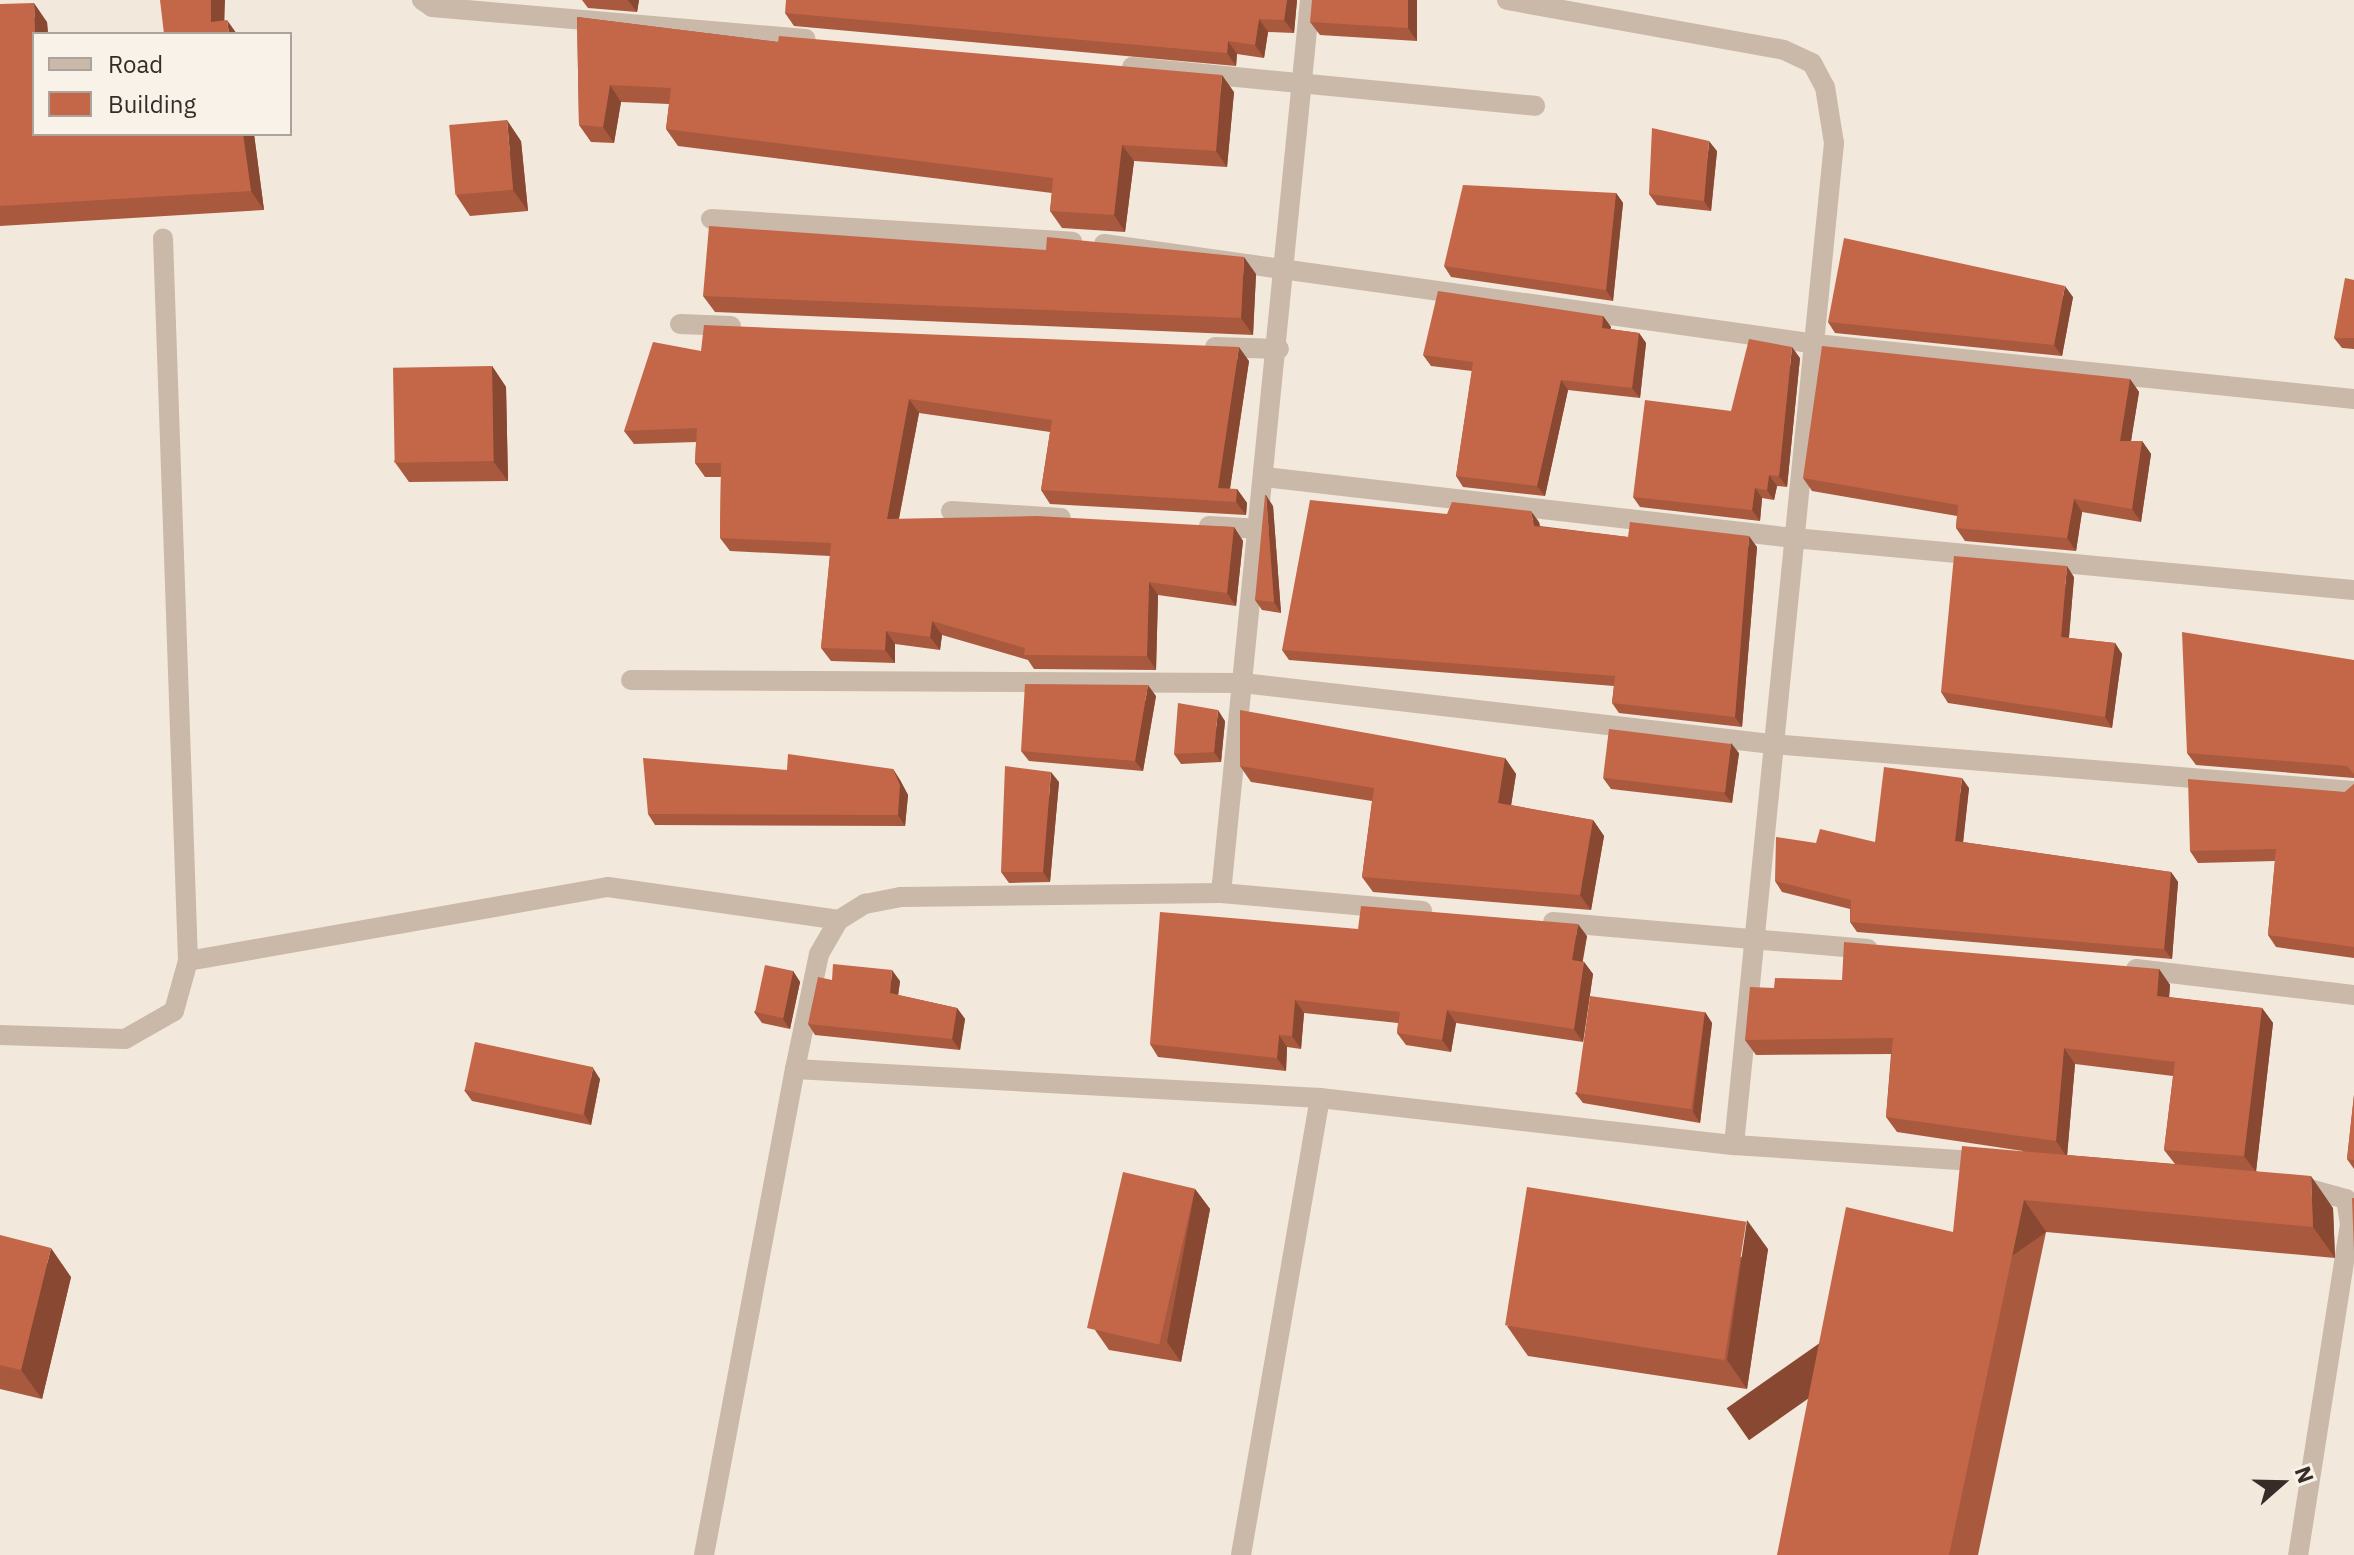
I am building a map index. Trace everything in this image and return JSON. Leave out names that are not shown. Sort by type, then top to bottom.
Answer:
[{"type":"street","points":[[422,0],[432,7],[829,41]]},
{"type":"street","points":[[1221,893],[1279,349],[1310,0]]},
{"type":"street","points":[[1507,0],[1784,50],[1812,63],[1825,87],[1834,143],[1816,344],[1751,940],[1734,1145]]},
{"type":"street","points":[[1114,66],[1535,106]]},
{"type":"street","points":[[711,219],[1172,248],[1286,270],[1816,344],[2354,399]]},
{"type":"street","points":[[0,1035],[125,1039],[174,1011],[188,961],[163,238]]},
{"type":"street","points":[[680,324],[758,327]]},
{"type":"street","points":[[1184,345],[1279,349]]},
{"type":"street","points":[[1264,477],[1794,538],[2354,590]]},
{"type":"street","points":[[951,511],[1091,519]]},
{"type":"street","points":[[1184,525],[1261,529]]},
{"type":"street","points":[[631,680],[1243,683],[1772,744],[2354,791]]},
{"type":"street","points":[[188,961],[608,887],[839,920]]},
{"type":"street","points":[[704,1555],[819,954],[839,920],[865,904],[901,897],[1221,893],[1440,912]]},
{"type":"street","points":[[1533,921],[1894,950]]},
{"type":"street","points":[[2115,967],[2354,995]]},
{"type":"street","points":[[795,1069],[1320,1098],[1734,1145],[2011,1163]]},
{"type":"street","points":[[1241,1555],[1320,1098]]},
{"type":"street","points":[[2276,1184],[2346,1199],[2350,1224],[2298,1555]]},
{"type":"building","points":[[160,0],[211,0],[211,22],[227,20],[229,32],[164,32]]},
{"type":"building","points":[[786,0],[1287,0],[1284,20],[1259,19],[1255,45],[1228,41],[1227,53],[785,13]]},
{"type":"building","points":[[1312,0],[1408,0],[1408,28],[1310,22]]},
{"type":"building","points":[[34,3],[32,136],[243,136],[251,191],[0,206],[0,4]]},
{"type":"building","points":[[577,17],[778,42],[779,36],[1222,75],[1216,151],[1122,145],[1114,215],[1050,211],[1053,178],[666,129],[671,88],[610,85],[603,127],[579,125]]},
{"type":"building","points":[[507,120],[513,190],[455,195],[449,125]]},
{"type":"building","points":[[1652,128],[1709,141],[1704,201],[1649,194]]},
{"type":"building","points":[[1463,185],[1616,193],[1606,290],[1444,266]]},
{"type":"building","points":[[709,226],[1046,250],[1047,237],[1244,257],[1241,318],[703,296]]},
{"type":"building","points":[[1844,238],[2065,286],[2054,345],[1828,322]]},
{"type":"building","points":[[2345,278],[2354,280],[2354,338],[2334,338]]},
{"type":"building","points":[[1438,291],[1603,316],[1602,328],[1639,333],[1632,388],[1561,380],[1537,486],[1456,476],[1473,362],[1423,355]]},
{"type":"building","points":[[704,325],[1239,347],[1218,488],[1237,489],[1236,502],[1041,490],[1052,420],[909,399],[887,519],[1037,516],[1234,527],[1227,593],[1149,582],[1147,656],[1024,655],[1025,648],[932,621],[930,637],[886,631],[885,650],[821,648],[831,543],[720,538],[721,463],[695,463],[697,428],[624,431],[653,342],[701,351]]},
{"type":"building","points":[[1749,339],[1792,347],[1779,476],[1769,475],[1767,490],[1755,488],[1752,510],[1633,497],[1645,400],[1731,411]]},
{"type":"building","points":[[1822,346],[2130,379],[2120,441],[2142,441],[2132,509],[2074,499],[2067,538],[1956,528],[1958,505],[1803,478]]},
{"type":"building","points":[[492,366],[494,461],[395,463],[393,368]]},
{"type":"building","points":[[1266,495],[1274,602],[1255,600]]},
{"type":"building","points":[[1310,500],[1447,514],[1452,502],[1531,511],[1534,526],[1628,537],[1630,522],[1749,536],[1735,717],[1612,703],[1615,676],[1282,650]]},
{"type":"building","points":[[1954,556],[2067,566],[2061,637],[2115,643],[2105,717],[1941,692]]},
{"type":"building","points":[[2182,632],[2354,660],[2354,774],[2347,766],[2187,753]]},
{"type":"building","points":[[1025,684],[1148,685],[1135,761],[1021,751]]},
{"type":"building","points":[[1178,703],[1218,710],[1214,752],[1174,754]]},
{"type":"building","points":[[1240,710],[1505,758],[1498,803],[1593,820],[1580,895],[1362,877],[1374,788],[1240,766]]},
{"type":"building","points":[[1609,729],[1731,744],[1725,793],[1603,778]]},
{"type":"building","points":[[788,754],[893,769],[900,785],[898,815],[648,814],[643,758],[787,770]]},
{"type":"building","points":[[1005,766],[1051,772],[1043,872],[1001,872]]},
{"type":"building","points":[[1884,767],[1962,778],[1955,841],[2171,872],[2164,949],[1850,922],[1851,900],[1775,881],[1776,837],[1816,843],[1820,829],[1875,842]]},
{"type":"building","points":[[2188,779],[2345,792],[2354,784],[2354,947],[2268,935],[2276,849],[2190,851]]},
{"type":"building","points":[[1361,906],[1578,924],[1572,960],[1584,962],[1574,1029],[1447,1010],[1442,1040],[1397,1033],[1400,1012],[1295,1000],[1292,1036],[1279,1035],[1277,1058],[1150,1044],[1160,912],[1358,929]]},
{"type":"building","points":[[1844,942],[2159,969],[2157,996],[2262,1008],[2244,1156],[2164,1150],[2175,1062],[2064,1048],[2056,1141],[1886,1117],[1893,1038],[1745,1040],[1750,987],[1774,988],[1775,978],[1842,980]]},
{"type":"building","points":[[833,964],[892,970],[890,993],[957,1008],[952,1039],[808,1024],[818,977],[832,980]]},
{"type":"building","points":[[765,965],[793,971],[783,1018],[755,1012]]},
{"type":"building","points":[[1590,996],[1705,1012],[1691,1109],[1576,1093]]},
{"type":"building","points":[[475,1042],[593,1067],[583,1115],[465,1090]]},
{"type":"building","points":[[2354,1095],[2354,1160],[2347,1159]]},
{"type":"building","points":[[1962,1146],[2311,1176],[2313,1227],[2024,1200],[1949,1555],[1777,1555],[1846,1207],[1953,1232]]},
{"type":"building","points":[[1123,1172],[1195,1189],[1159,1345],[1087,1328]]},
{"type":"building","points":[[1527,1187],[1746,1222],[1724,1360],[1505,1325]]},
{"type":"building","points":[[2352,1198],[2354,1198],[2354,1251]]},
{"type":"building","points":[[0,1235],[51,1248],[21,1370],[0,1365]]}]
